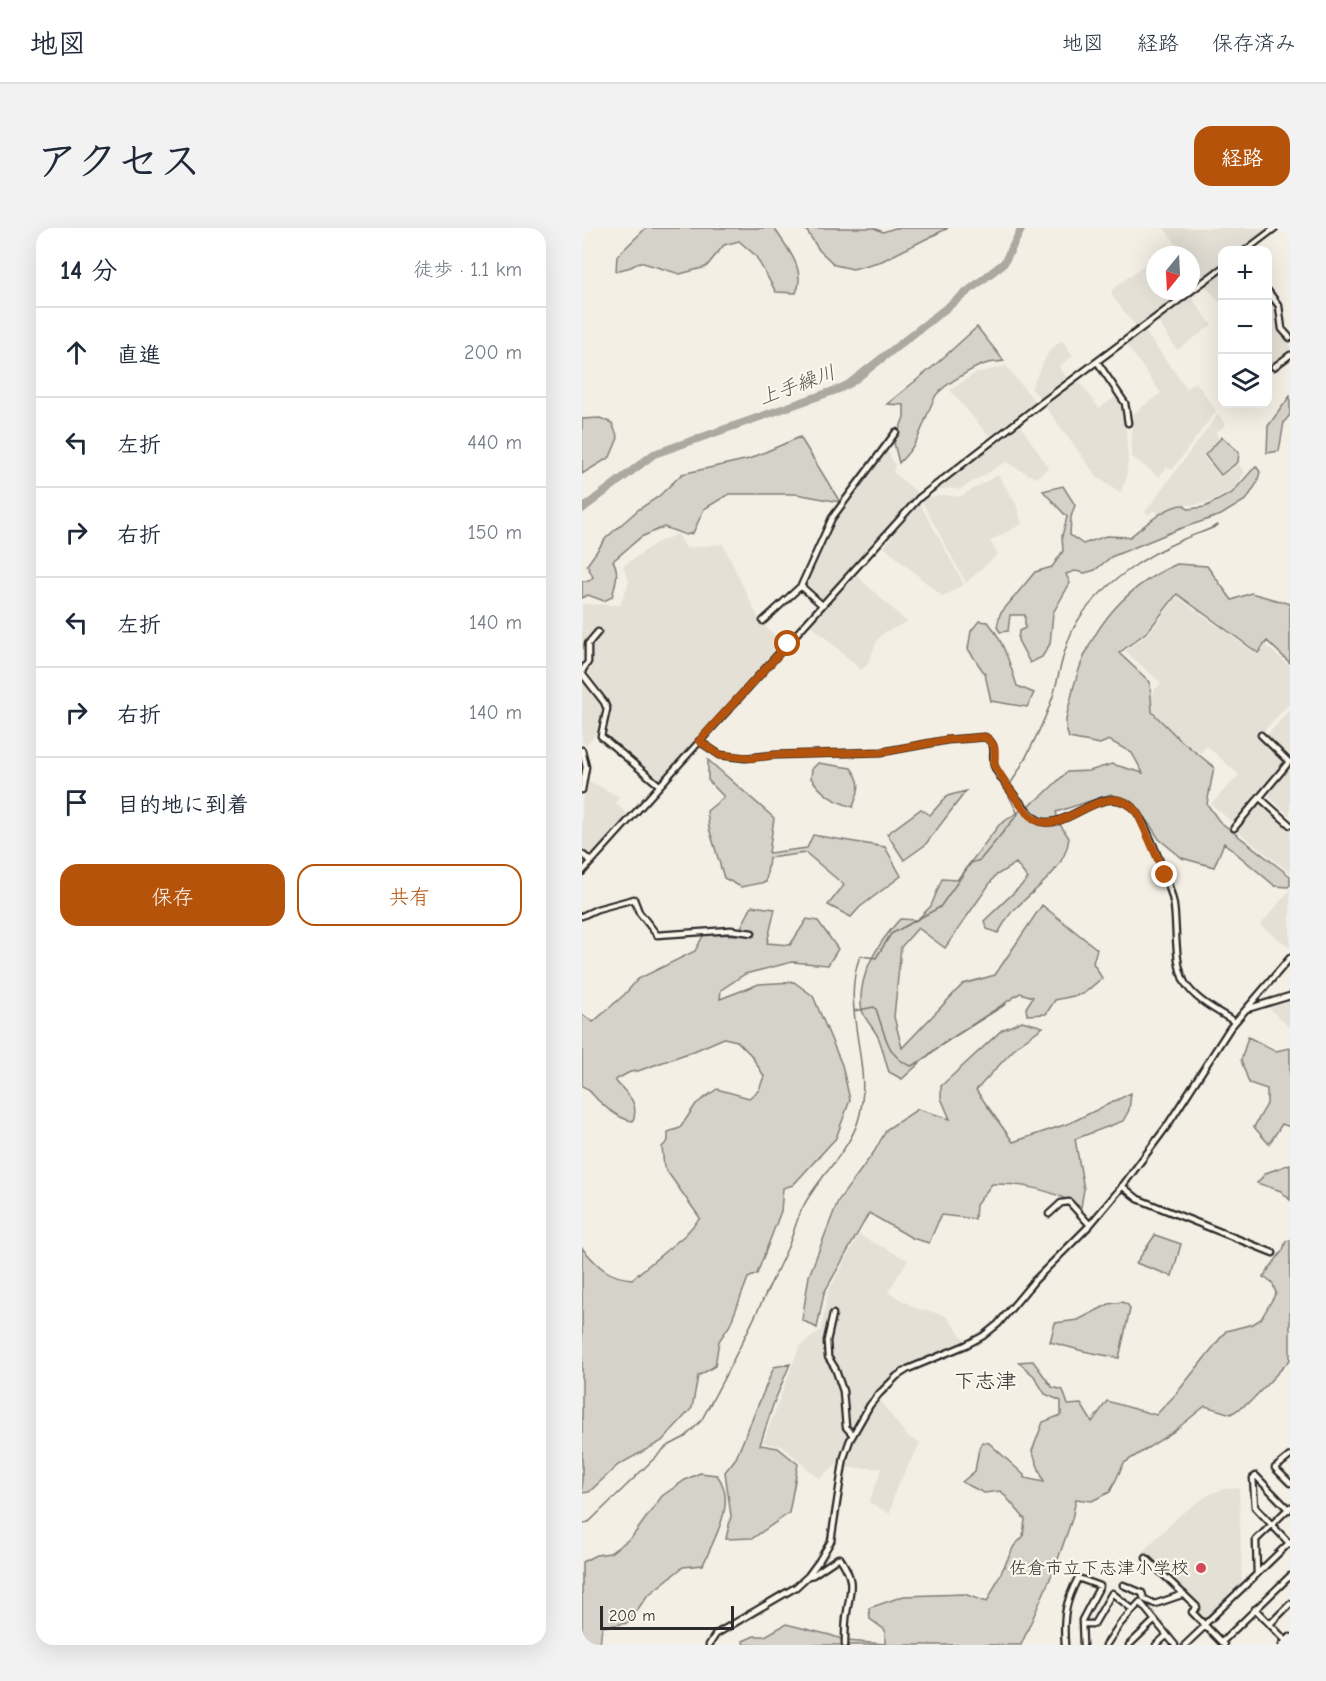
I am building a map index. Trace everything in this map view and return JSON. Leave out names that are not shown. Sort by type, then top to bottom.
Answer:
[{"type":"street","points":[[1251,246],[1275,228]]},
{"type":"street","points":[[582,872],[919,498],[1218,271]]},
{"type":"street","points":[[1272,296],[1279,306],[1282,329],[1290,338]]},
{"type":"street","points":[[1274,367],[1290,355]]},
{"type":"street","points":[[1098,363],[1125,403],[1128,423]]},
{"type":"street","points":[[763,621],[801,586],[832,518],[896,432]]},
{"type":"street","points":[[801,586],[822,605]]},
{"type":"street","points":[[598,632],[588,644],[588,662],[582,671],[607,709],[601,736],[659,785]]},
{"type":"street","points":[[1234,828],[1289,762],[1261,735]]},
{"type":"street","points":[[699,741],[720,755],[750,758],[774,755],[882,752],[947,740],[985,737],[995,748],[994,765],[1028,813],[1037,820],[1054,821],[1103,801],[1118,801],[1127,804],[1138,814],[1171,889],[1175,907],[1179,962],[1184,981],[1197,997],[1235,1023]]},
{"type":"street","points":[[582,750],[586,767],[582,790]]},
{"type":"street","points":[[1259,797],[1290,825]]},
{"type":"street","points":[[582,854],[591,861]]},
{"type":"street","points":[[582,916],[597,909],[634,899],[639,912],[657,935],[722,930],[752,933]]},
{"type":"street","points":[[709,1645],[716,1634],[796,1587],[808,1576],[831,1541],[844,1457],[870,1405],[897,1376],[908,1369],[966,1345],[991,1330],[1035,1280],[1090,1225],[1167,1126],[1235,1023],[1290,958]]},
{"type":"street","points":[[1246,1009],[1290,996]]},
{"type":"street","points":[[1122,1186],[1138,1199],[1273,1254]]},
{"type":"street","points":[[1049,1214],[1061,1203],[1069,1202],[1090,1225]]},
{"type":"street","points":[[833,1314],[827,1341],[828,1358],[840,1380],[846,1427],[853,1435]]},
{"type":"street","points":[[1290,1456],[1275,1468],[1290,1484]]},
{"type":"street","points":[[1185,1645],[1289,1544],[1271,1525],[1255,1507],[1253,1478],[1256,1476],[1289,1509],[1271,1525],[1256,1540],[1257,1574]]},
{"type":"street","points":[[808,1576],[838,1558],[849,1572],[852,1587],[846,1617],[845,1645]]},
{"type":"street","points":[[1146,1558],[1197,1607],[1192,1612],[1220,1643],[1290,1575]]},
{"type":"street","points":[[1065,1645],[1064,1610],[1078,1578],[1100,1587],[1084,1614],[1083,1645]]},
{"type":"street","points":[[1123,1585],[1142,1593],[1142,1600],[1155,1620],[1166,1636],[1176,1645]]},
{"type":"street","points":[[1082,1624],[1094,1623],[1112,1593],[1132,1609]]},
{"type":"street","points":[[1142,1600],[1155,1604],[1184,1594]]},
{"type":"street","points":[[1106,1645],[1132,1609],[1142,1600]]},
{"type":"street","points":[[1269,1624],[1290,1604]]},
{"type":"street","points":[[1255,1609],[1287,1642]]},
{"type":"street","points":[[1129,1645],[1155,1620]]},
{"type":"street","points":[[1156,1645],[1166,1636]]},
{"type":"shaded area","points":[[646,228],[774,228],[797,267],[799,284],[796,293],[776,292],[755,255],[739,241],[724,245],[706,267],[680,274],[640,262],[616,271],[617,256]]},
{"type":"shaded area","points":[[805,228],[874,228],[883,232],[895,228],[948,228],[882,261],[853,269],[835,265],[819,250]]},
{"type":"shaded area","points":[[1164,228],[1263,228],[1265,231],[1245,246],[1218,246],[1218,267],[1202,280],[1200,277],[1200,246],[1177,246]]},
{"type":"shaded area","points":[[1146,263],[1146,300],[1174,300],[1137,328],[1112,296],[1112,290]]},
{"type":"shaded area","points":[[1218,274],[1218,301],[1205,285]]},
{"type":"shaded area","points":[[1272,299],[1277,306],[1281,330],[1290,341],[1290,353],[1274,366],[1272,363]]},
{"type":"shaded area","points":[[1184,300],[1193,300],[1212,325],[1177,350],[1157,320]]},
{"type":"shaded area","points":[[977,327],[1004,361],[987,363],[973,369],[938,393],[917,439],[899,463],[894,443],[904,417],[904,405],[887,404]]},
{"type":"shaded area","points":[[1144,330],[1186,388],[1196,382],[1216,411],[1172,470],[1167,467],[1159,477],[1131,456],[1133,414],[1161,393],[1126,344]]},
{"type":"shaded area","points":[[1062,340],[1073,356],[1059,366],[1068,380],[1042,400],[1031,388],[1049,351]]},
{"type":"shaded area","points":[[1006,366],[1036,403],[989,436],[950,390],[976,373]]},
{"type":"shaded area","points":[[1078,380],[1099,408],[1117,396],[1124,407],[1128,459],[1126,480],[1120,493],[1098,478],[1045,406]]},
{"type":"shaded area","points":[[1290,396],[1290,415],[1284,422],[1279,451],[1267,453],[1268,426]]},
{"type":"shaded area","points":[[1218,414],[1226,425],[1216,432],[1219,439],[1203,456],[1221,477],[1239,464],[1245,473],[1232,491],[1210,502],[1195,505],[1178,504],[1159,515],[1153,510],[1149,515],[1145,512]]},
{"type":"shaded area","points":[[600,418],[612,423],[618,438],[610,457],[582,474],[582,419]]},
{"type":"shaded area","points":[[1019,424],[1049,468],[1035,478],[1006,462],[959,490],[951,488],[931,491]]},
{"type":"shaded area","points":[[800,437],[840,502],[796,494],[729,494],[704,509],[693,533],[686,535],[664,527],[641,537],[613,561],[617,574],[612,597],[604,601],[588,595],[582,598],[582,581],[589,581],[593,577],[587,565],[606,538],[639,509],[658,497],[682,474],[749,459]]},
{"type":"shaded area","points":[[1222,437],[1239,452],[1238,462],[1221,475],[1205,455]]},
{"type":"shaded area","points":[[887,450],[895,465],[893,472],[919,494],[822,600],[804,584],[824,547],[835,520]]},
{"type":"shaded area","points":[[1256,466],[1260,472],[1257,483],[1247,499],[1221,515],[1179,529],[1111,557],[1095,570],[1066,574],[1070,583],[1053,613],[1050,644],[1042,657],[1030,663],[1018,640],[1019,631],[1025,628],[1025,615],[1010,615],[1008,631],[1000,632],[997,627],[1000,614],[1035,572],[1052,567],[1063,551],[1062,536],[1067,517],[1043,491],[1063,486],[1075,505],[1071,517],[1070,535],[1083,544],[1106,536],[1130,537],[1171,508],[1184,505],[1188,509],[1205,507],[1232,493]]},
{"type":"shaded area","points":[[998,475],[1016,504],[1022,524],[990,541],[998,554],[966,583],[921,500],[944,495],[959,497]]},
{"type":"shaded area","points":[[919,502],[964,584],[943,597],[884,547]]},
{"type":"shaded area","points":[[678,534],[686,548],[723,544],[760,622],[785,644],[659,780],[605,736],[610,705],[582,666],[582,604],[620,605],[629,581],[623,566],[656,543]]},
{"type":"shaded area","points":[[1177,564],[1207,566],[1232,600],[1251,593],[1290,604],[1290,663],[1267,641],[1258,653],[1177,594],[1148,631],[1119,653],[1150,682],[1152,712],[1179,739],[1214,767],[1207,804],[1219,821],[1290,876],[1290,885],[1288,887],[1275,886],[1224,843],[1214,867],[1182,858],[1159,839],[1140,809],[1111,794],[1056,812],[1059,823],[1069,838],[1062,860],[1048,878],[1012,912],[998,933],[987,929],[984,921],[1028,879],[1016,863],[995,876],[945,948],[918,928],[901,947],[894,1017],[902,1048],[963,984],[995,975],[1042,905],[1097,949],[1093,963],[1102,978],[1083,994],[1055,1000],[1046,1014],[1027,1015],[1026,1008],[1033,997],[1020,993],[934,1050],[902,1079],[889,1072],[878,1037],[862,1010],[861,993],[872,958],[892,928],[900,919],[917,920],[931,906],[942,879],[957,880],[999,825],[1042,796],[1067,772],[1089,771],[1112,764],[1143,773],[1132,753],[1109,740],[1100,744],[1069,738],[1066,718],[1085,655],[1107,617],[1138,587],[1156,574]]},
{"type":"shaded area","points":[[855,574],[907,622],[885,632],[878,639],[867,665],[861,670],[810,624]]},
{"type":"shaded area","points":[[1177,597],[1257,654],[1265,645],[1290,666],[1290,703],[1259,736],[1283,759],[1283,767],[1234,824],[1211,804],[1239,775],[1207,746],[1200,753],[1169,736],[1146,709],[1155,689],[1161,683],[1125,651],[1149,633]]},
{"type":"shaded area","points":[[979,621],[988,622],[998,636],[1017,686],[1034,693],[1027,707],[991,701],[985,674],[968,649],[971,631]]},
{"type":"shaded area","points":[[582,678],[602,706],[604,713],[599,730],[586,745],[582,742]]},
{"type":"shaded area","points":[[1290,710],[1290,756],[1267,735]]},
{"type":"shaded area","points":[[708,760],[774,818],[769,853],[807,848],[813,835],[885,847],[901,876],[860,907],[851,917],[828,905],[844,885],[806,853],[769,858],[766,882],[741,887],[724,878],[709,828],[707,811],[724,797],[708,780]]},
{"type":"shaded area","points":[[818,763],[851,768],[859,787],[853,807],[829,797],[815,784],[811,778],[812,769]]},
{"type":"shaded area","points":[[1290,766],[1290,816],[1270,798],[1270,790]]},
{"type":"shaded area","points":[[587,780],[620,797],[615,802],[628,815],[591,856],[582,850],[582,802]]},
{"type":"shaded area","points":[[966,791],[925,845],[904,860],[887,834],[921,809],[930,815],[947,796]]},
{"type":"shaded area","points":[[1260,801],[1290,827],[1290,873],[1236,830]]},
{"type":"shaded area","points":[[1290,890],[1290,948],[1260,925]]},
{"type":"shaded area","points":[[752,906],[775,909],[767,943],[790,945],[807,919],[818,921],[838,949],[828,965],[792,962],[745,974],[721,990],[720,999],[759,984],[794,982],[813,996],[842,1065],[850,1100],[836,1138],[793,1185],[783,1188],[781,1211],[757,1274],[748,1278],[730,1325],[719,1341],[715,1366],[698,1376],[692,1408],[662,1441],[618,1465],[589,1492],[582,1493],[582,1248],[604,1270],[616,1276],[632,1279],[685,1235],[700,1218],[664,1167],[662,1147],[668,1141],[668,1132],[680,1128],[696,1104],[717,1089],[749,1098],[759,1090],[764,1076],[751,1055],[737,1041],[724,1038],[694,1051],[630,1072],[615,1080],[631,1098],[635,1108],[633,1121],[624,1119],[607,1108],[582,1086],[582,1014],[593,1022],[624,995],[638,979],[695,951],[704,934],[737,935]]},
{"type":"shaded area","points":[[1290,999],[1290,1026],[1289,1027],[1265,1004]]},
{"type":"shaded area","points":[[1022,1021],[1043,1027],[1018,1045],[976,1090],[1013,1142],[1070,1123],[1131,1093],[1129,1110],[1123,1121],[1075,1139],[1084,1189],[1081,1207],[1038,1189],[992,1184],[976,1205],[975,1219],[941,1215],[929,1243],[912,1238],[869,1213],[824,1293],[817,1328],[802,1320],[809,1276],[838,1201],[874,1152],[887,1129],[918,1109],[950,1119],[941,1098],[941,1086],[1002,1030]]},
{"type":"shaded area","points":[[1248,1037],[1276,1051],[1290,1048],[1290,1127],[1282,1124],[1269,1144],[1254,1127],[1267,1104],[1267,1089],[1249,1083],[1241,1060]]},
{"type":"shaded area","points":[[1290,1164],[1290,1200],[1281,1191],[1257,1183],[1266,1173]]},
{"type":"shaded area","points":[[859,1235],[908,1260],[888,1292],[915,1308],[945,1315],[966,1341],[898,1371],[874,1393],[853,1427],[839,1462],[819,1479],[782,1446],[763,1443],[799,1347],[821,1330],[828,1292]]},
{"type":"shaded area","points":[[1155,1235],[1181,1244],[1172,1276],[1136,1263]]},
{"type":"shaded area","points":[[1290,1240],[1290,1360],[1250,1402],[1231,1414],[1205,1406],[1173,1432],[1124,1463],[1110,1492],[1092,1501],[1076,1499],[1072,1519],[1056,1565],[1021,1645],[744,1645],[743,1641],[754,1636],[765,1636],[786,1624],[847,1641],[885,1644],[885,1630],[870,1619],[869,1608],[904,1596],[964,1594],[987,1602],[1014,1546],[1023,1537],[1025,1519],[1001,1491],[984,1493],[962,1482],[975,1471],[982,1442],[989,1443],[1024,1475],[1024,1478],[1044,1482],[1032,1451],[1043,1422],[1061,1415],[1061,1401],[1045,1394],[1034,1376],[1018,1362],[1033,1361],[1052,1387],[1063,1390],[1068,1405],[1081,1404],[1092,1422],[1107,1401],[1156,1415],[1176,1394],[1226,1331],[1253,1324],[1261,1319],[1276,1293],[1272,1282],[1263,1277],[1283,1250],[1286,1241]]},
{"type":"shaded area","points":[[1122,1302],[1130,1309],[1119,1358],[1050,1342],[1055,1323],[1078,1320],[1109,1304]]},
{"type":"shaded area","points":[[790,1364],[760,1445],[778,1448],[798,1464],[789,1513],[753,1538],[726,1539],[731,1516],[725,1472],[736,1458],[774,1367]]},
{"type":"shaded area","points":[[879,1400],[908,1437],[920,1443],[895,1491],[890,1514],[869,1502],[882,1468],[846,1468],[849,1452],[859,1430]]},
{"type":"shaded area","points":[[700,1473],[717,1475],[723,1486],[725,1497],[722,1520],[703,1565],[683,1567],[647,1596],[628,1623],[602,1627],[600,1645],[582,1645],[582,1562],[596,1555],[610,1553],[632,1537],[662,1496]]},
{"type":"shaded area","name":"佐倉市立下志津小学校","points":[[1239,1488],[1242,1584],[1205,1619],[1198,1612],[1201,1609],[1143,1551],[1181,1514],[1208,1495],[1223,1489]]},
{"type":"waterway","name":"上手繰川","points":[[582,509],[654,454],[849,384],[1004,263],[1022,228]]},
{"type":"waterway","points":[[582,1525],[590,1521],[666,1447],[685,1437],[701,1421],[767,1292],[803,1207],[843,1151],[856,1127],[863,1094],[853,995],[860,956],[876,958],[891,934],[940,907],[971,863],[980,860],[1018,814],[1006,790],[1025,758],[1044,718],[1053,696],[1069,639],[1086,609],[1111,584],[1139,563],[1169,546],[1218,525]]},
{"type":"waterway","points":[[854,1011],[874,1007],[891,1050],[903,1062],[911,1066],[1006,1004]]},
{"type":"place","name":"佐倉市立下志津小学校","points":[[1201,1568]]},
{"type":"district","name":"下志津","points":[[985,1381]]},
{"type":"route","points":[[788,644],[699,741],[720,755],[750,758],[774,755],[863,754],[947,740],[985,737],[995,748],[994,765],[1032,817],[1049,822],[1110,799],[1127,804],[1138,814],[1165,875]]}]
